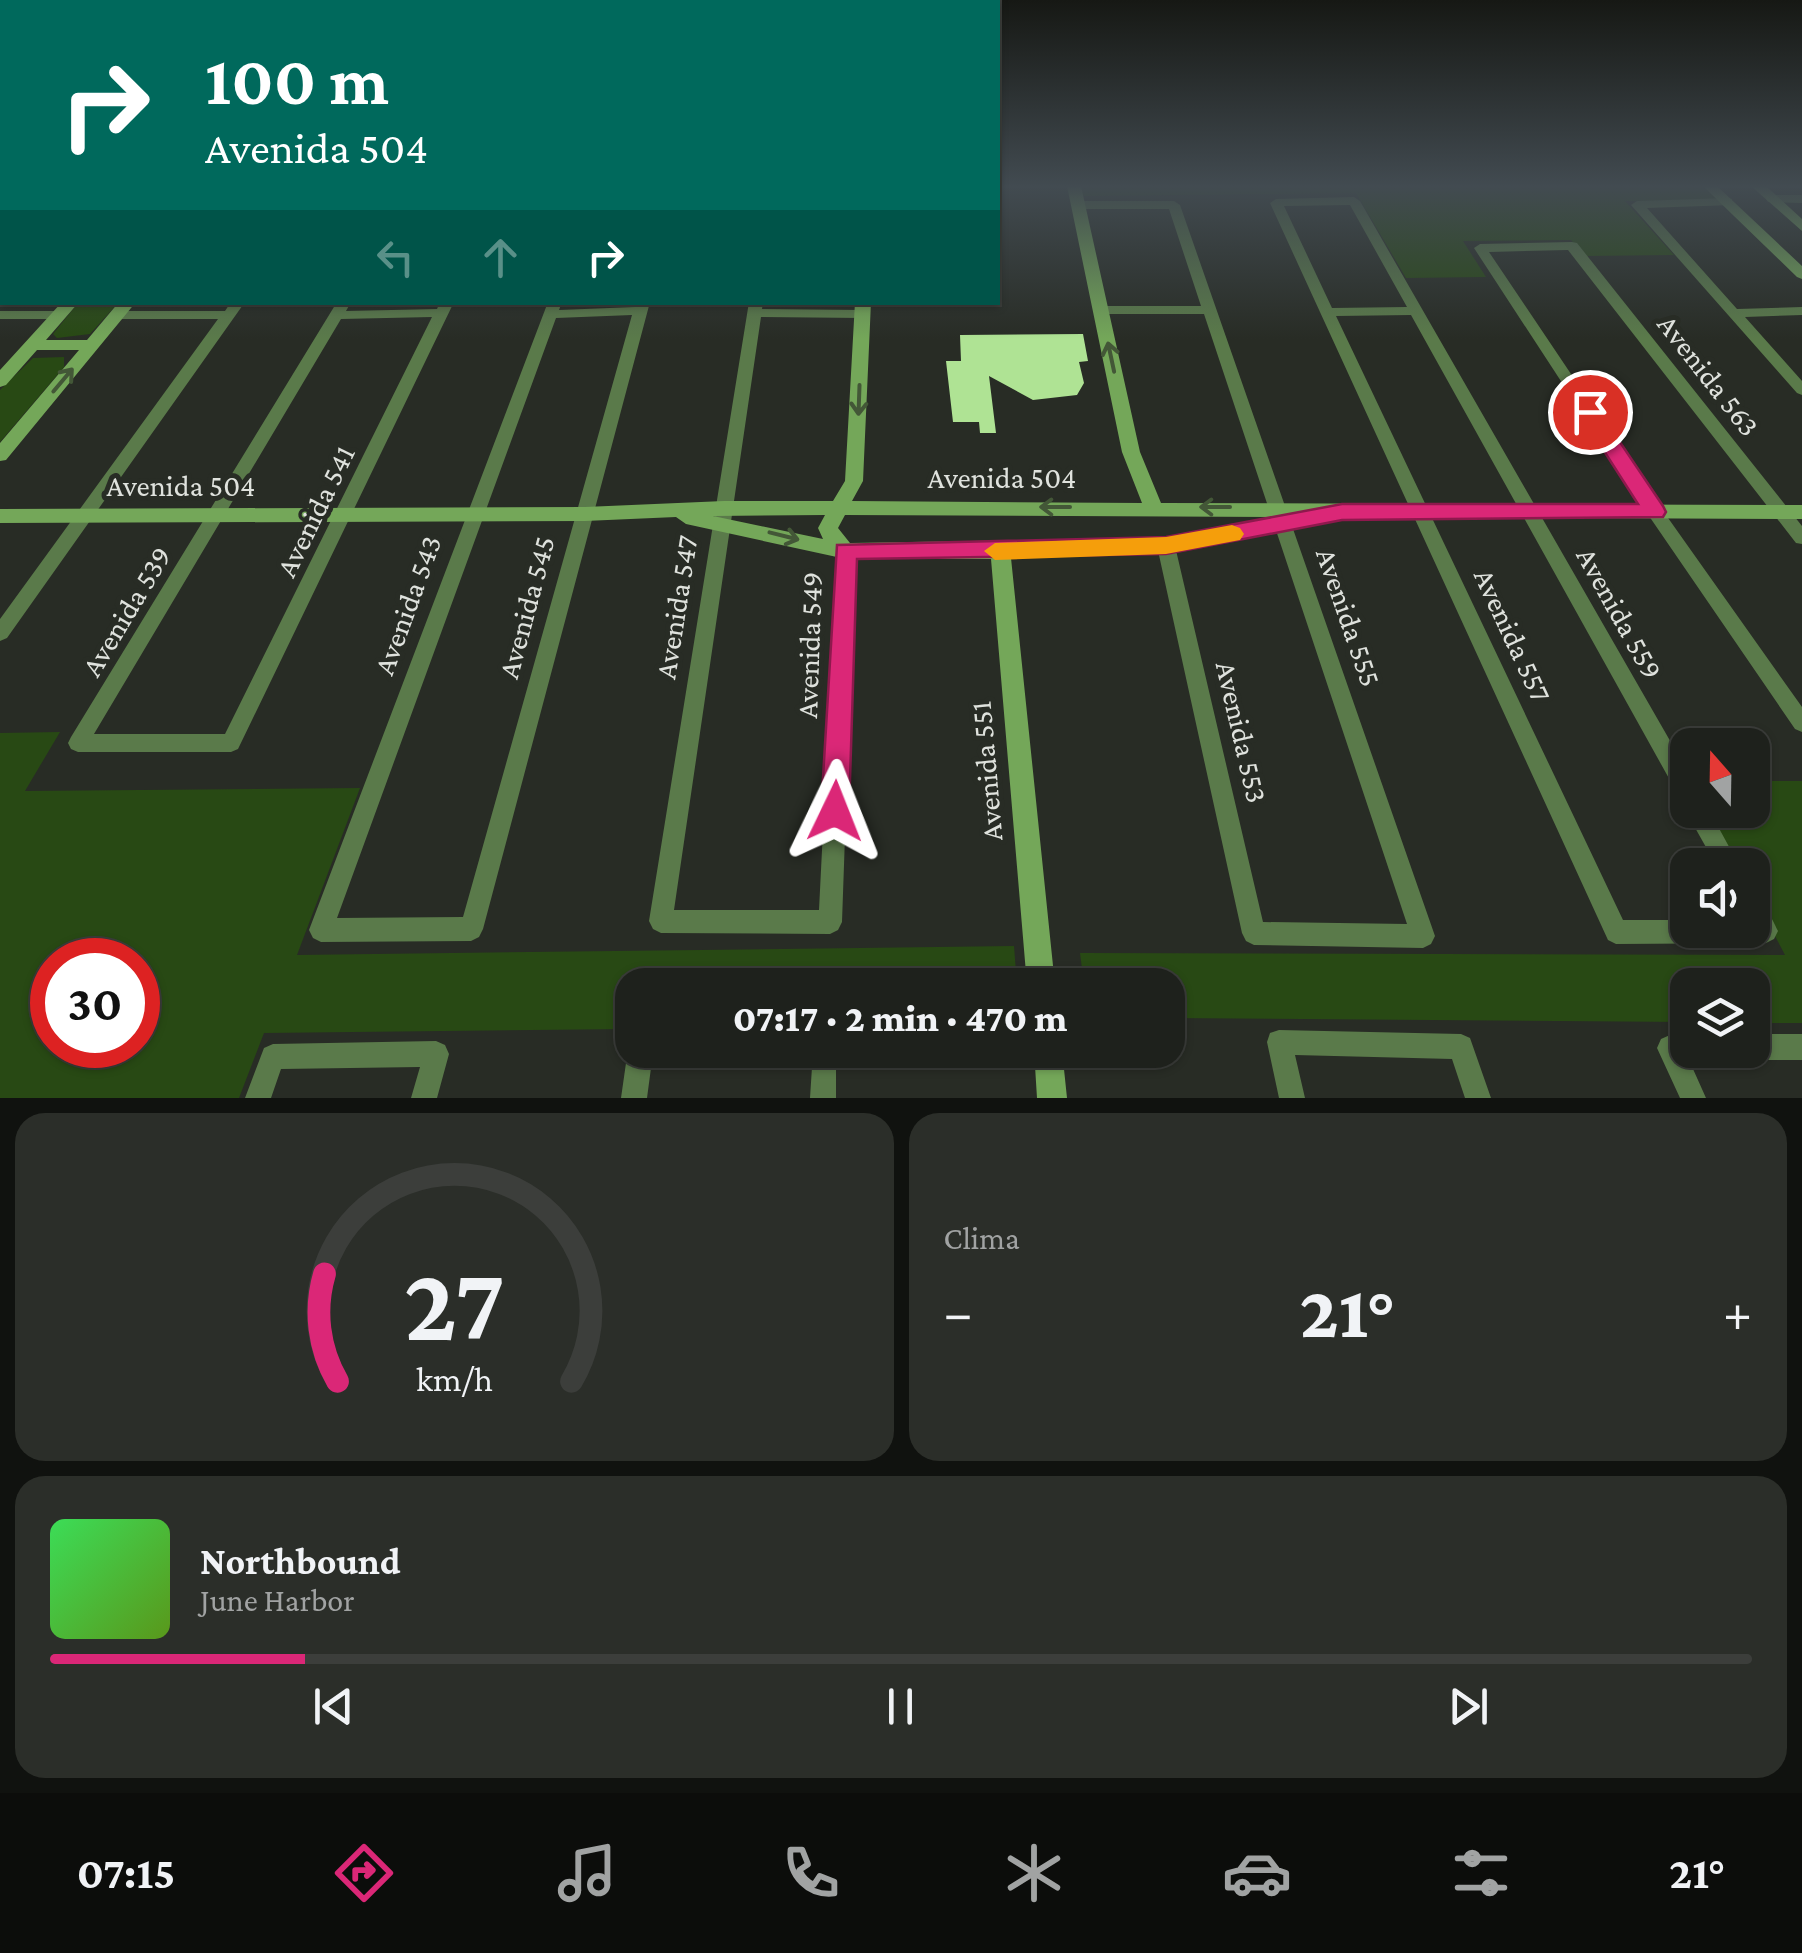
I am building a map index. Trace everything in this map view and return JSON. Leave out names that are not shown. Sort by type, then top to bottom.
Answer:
[{"type":"street","points":[[1085,237],[1131,452],[1153,506],[1170,524],[1166,546]]},
{"type":"street","name":"Avenida 555","points":[[1185,237],[1423,936],[1254,932]]},
{"type":"street","name":"Avenida 557","points":[[1292,237],[1616,932],[1670,932]]},
{"type":"street","name":"Avenida 559","points":[[1374,237],[1670,761]]},
{"type":"street","points":[[1665,237],[1802,390]]},
{"type":"street","points":[[1764,237],[1802,274]]},
{"type":"street","name":"Avenida 563","points":[[1655,512],[1480,248],[1572,246],[1792,512],[1802,538]]},
{"type":"street","points":[[552,308],[642,307]]},
{"type":"street","name":"Avenida 545","points":[[470,929],[642,307]]},
{"type":"street","points":[[340,309],[445,308]]},
{"type":"street","name":"Avenida 541","points":[[78,743],[231,743],[445,308]]},
{"type":"street","name":"Avenida 543","points":[[470,929],[321,930],[552,308]]},
{"type":"street","points":[[755,308],[863,308],[854,480],[828,528],[834,541],[846,551]]},
{"type":"street","name":"Avenida 547","points":[[755,308],[661,920],[830,922]]},
{"type":"street","points":[[0,315],[65,309]]},
{"type":"street","points":[[0,381],[65,309]]},
{"type":"street","points":[[0,455],[123,309],[234,309]]},
{"type":"street","points":[[0,633],[234,309]]},
{"type":"street","name":"Avenida 539","points":[[78,743],[340,309]]},
{"type":"street","points":[[1101,310],[1210,310]]},
{"type":"street","points":[[1326,312],[1416,311]]},
{"type":"street","points":[[1732,313],[1802,311]]},
{"type":"street","points":[[32,346],[93,345]]},
{"type":"street","name":"Avenida 504","points":[[0,516],[663,512],[723,516],[838,508],[1153,506],[1280,516],[1420,511],[1792,512]]},
{"type":"street","points":[[1655,512],[1802,723]]},
{"type":"street","name":"Avenida 504","points":[[723,516],[846,551],[1166,546],[1280,516]]},
{"type":"street","name":"Avenida 553","points":[[1166,546],[1254,932]]},
{"type":"street","name":"Avenida 549","points":[[830,922],[846,551]]},
{"type":"street","name":"Avenida 551","points":[[1000,551],[1040,968]]},
{"type":"street","points":[[1292,1098],[1279,1042],[1461,1047],[1478,1098]]},
{"type":"street","points":[[1770,1048],[1802,1047]]},
{"type":"street","points":[[258,1098],[274,1057],[436,1054],[424,1098]]},
{"type":"street","points":[[634,1098],[640,1056],[825,1054],[823,1098]]},
{"type":"street","points":[[1050,1068],[1052,1098]]},
{"type":"street","points":[[1685,1068],[1693,1098]]},
{"type":"green space","points":[[1382,237],[1658,237],[1674,255],[1585,256],[1571,240],[1463,241],[1486,277],[1406,278]]},
{"type":"green space","points":[[76,305],[116,305],[90,334],[57,338],[53,334]]},
{"type":"green space","points":[[64,357],[64,367],[0,442],[0,390],[33,358]]},
{"type":"green space","points":[[60,732],[25,791],[360,788],[297,955],[1014,946],[1016,968],[615,968],[615,1029],[264,1033],[239,1098],[0,1098],[0,733]]},
{"type":"green space","points":[[1770,781],[1802,781],[1802,1023],[1770,1023],[1770,968],[1670,968],[1670,1022],[1185,1018],[1185,968],[1082,968],[1080,953],[1785,955],[1770,926],[1770,848],[1727,848],[1716,828],[1770,828]]},
{"type":"building","points":[[1083,334],[1088,361],[1079,362],[1084,383],[1077,395],[1033,400],[989,376],[996,433],[980,433],[979,422],[953,422],[946,361],[961,361],[960,335]]},
{"type":"slow traffic","points":[[995,551],[1166,546],[1232,534]]},
{"type":"route","points":[[835,811],[846,551],[1166,546],[1342,512],[1655,512],[1590,412]]}]
